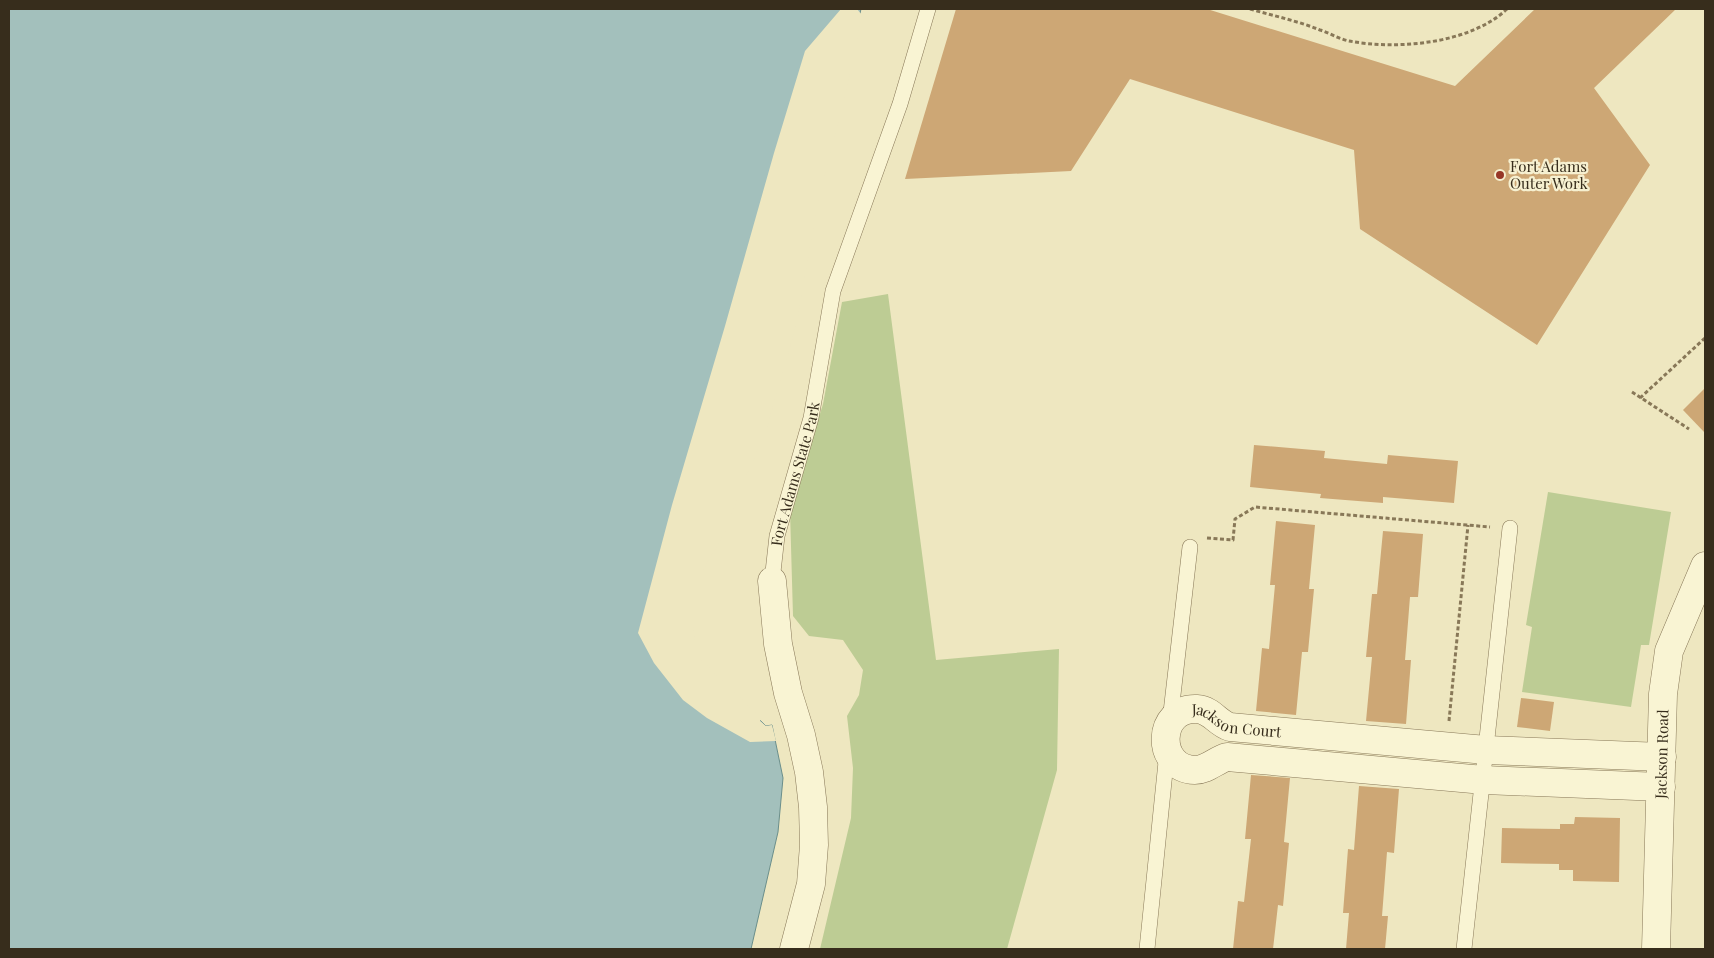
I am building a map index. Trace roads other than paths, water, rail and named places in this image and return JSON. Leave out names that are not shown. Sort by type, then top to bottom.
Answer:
[{"type":"street","name":"Jackson Road","points":[[1656,949],[1663,694],[1669,651],[1705,566]]},
{"type":"street","name":"Fort Adams State Park","points":[[772,581],[778,644],[788,693],[801,735],[809,772],[813,807],[814,845],[811,884],[794,949]]},
{"type":"street","name":"Jackson Court","points":[[1661,787],[1484,780],[1227,757],[1206,768],[1196,770],[1186,768],[1177,763],[1167,751],[1165,736],[1170,722],[1180,713],[1189,709],[1199,709],[1208,712],[1224,725],[1230,727],[1486,750],[1662,757]]},
{"type":"lane","name":"Fort Adams State Park","points":[[772,581],[777,536],[811,418],[833,291],[900,104],[928,9]]},
{"type":"lane","points":[[1464,949],[1484,780],[1510,528]]},
{"type":"lane","points":[[1170,722],[1190,548]]},
{"type":"lane","points":[[1147,949],[1167,751]]},
{"type":"water","points":[[9,9],[861,9],[689,612],[693,656],[766,726],[772,725],[783,778],[778,832],[751,949],[9,949]]},
{"type":"place","name":"Fort Adams Outer Work","points":[[1500,175]]}]
